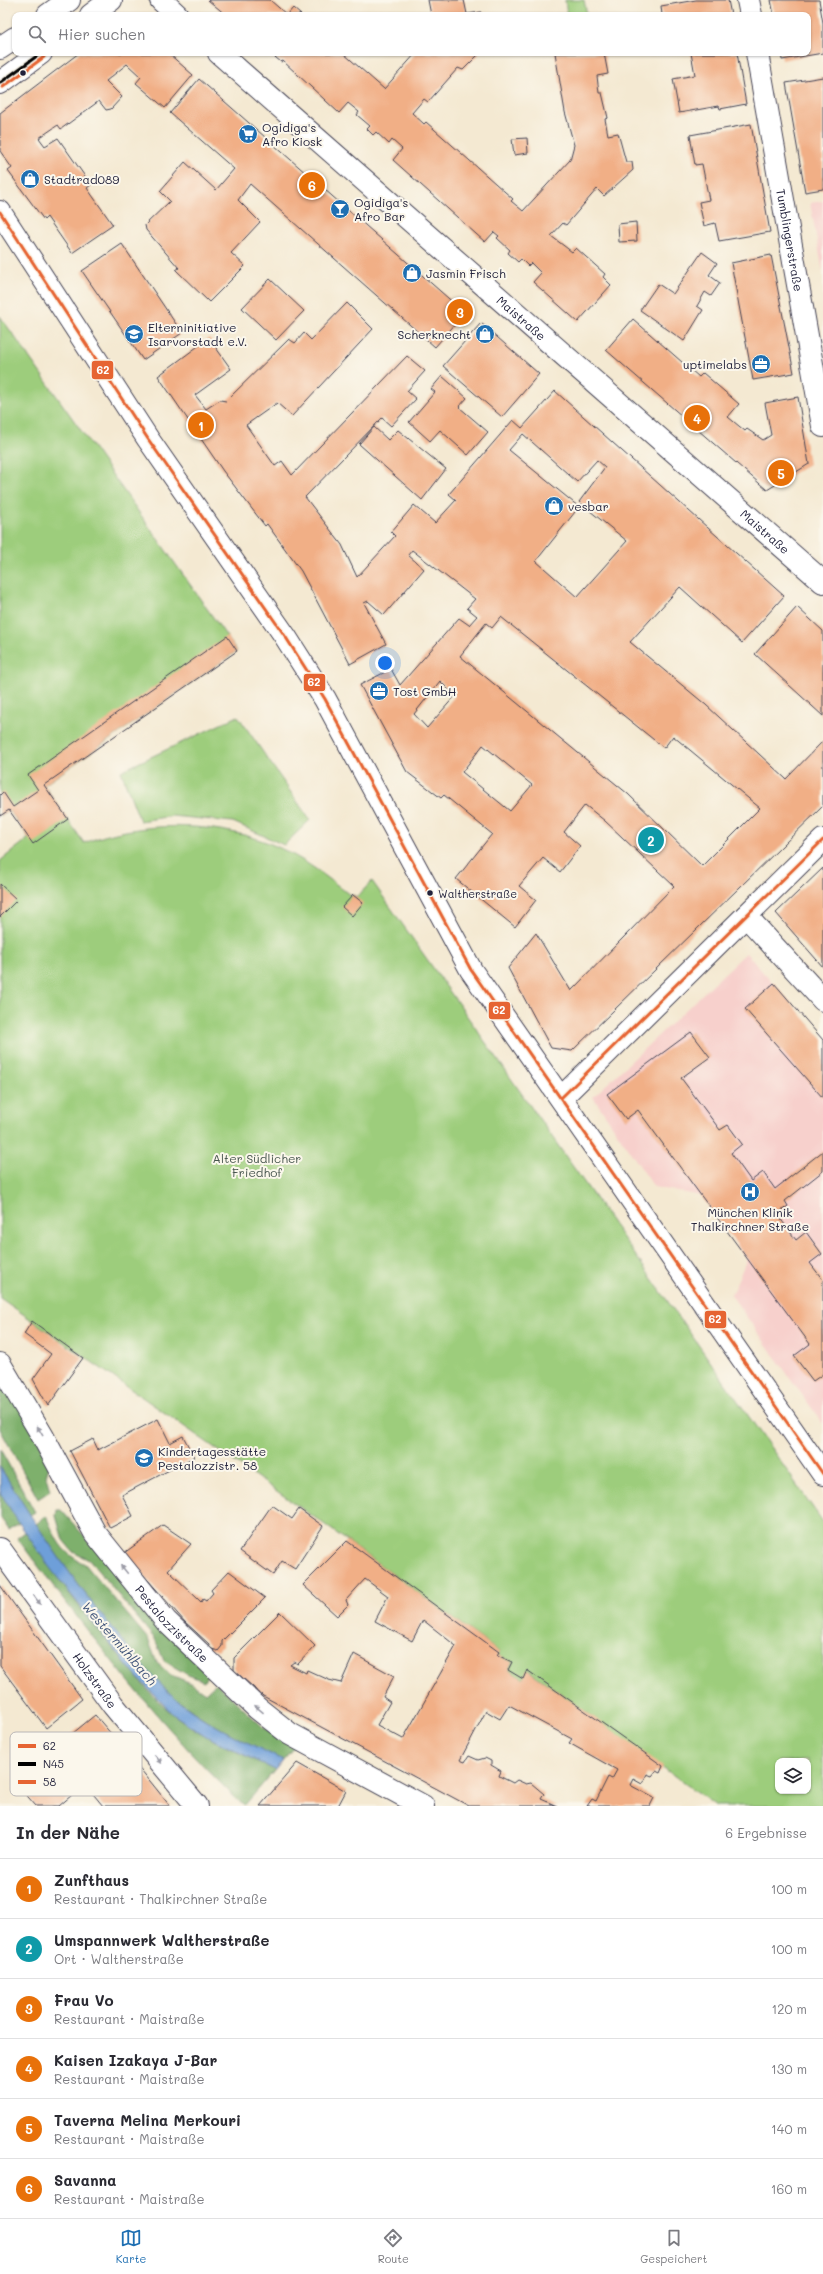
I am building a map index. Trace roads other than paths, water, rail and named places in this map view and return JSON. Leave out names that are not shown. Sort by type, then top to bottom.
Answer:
[{"type":"street","points":[[52,12],[69,0]]},
{"type":"street","points":[[95,12],[111,0]]},
{"type":"street","points":[[161,0],[174,12]]},
{"type":"street","points":[[748,0],[750,12]]},
{"type":"street","points":[[0,48],[12,40]]},
{"type":"street","points":[[0,83],[37,56]]},
{"type":"street","name":"Maistraße","points":[[222,56],[823,582]]},
{"type":"street","name":"Tumblingerstraße","points":[[758,56],[823,426]]},
{"type":"street","points":[[0,212],[148,439],[278,624],[325,699],[471,970],[823,1474]]},
{"type":"street","points":[[561,1098],[823,840]]},
{"type":"street","points":[[746,916],[823,1000]]},
{"type":"street","name":"Pestalozzistraße","points":[[0,1364],[42,1435],[95,1533],[166,1621],[257,1708],[290,1734],[423,1806]]},
{"type":"street","name":"Holzstraße","points":[[0,1549],[113,1705],[135,1732]]},
{"type":"street","name":"Holzstraße","points":[[142,1740],[197,1806]]},
{"type":"water","name":"Westermühlbach","points":[[0,1467],[28,1512],[73,1577],[105,1620],[150,1674],[182,1704],[206,1720],[283,1760],[275,1770],[206,1736],[173,1714],[135,1675],[50,1568],[17,1520],[0,1492]]},
{"type":"place","name":"Ogidiga's Afro Kiosk","points":[[248,134]]},
{"type":"place","name":"Stadtrad089","points":[[30,179]]},
{"type":"place","name":"Savanna","points":[[312,185]]},
{"type":"place","name":"Ogidiga's Afro Bar","points":[[340,209]]},
{"type":"place","name":"Jasmin Frisch","points":[[412,273]]},
{"type":"place","name":"Frau Vo","points":[[460,312]]},
{"type":"place","name":"Elterninitiative Isarvorstadt e.V.","points":[[134,334]]},
{"type":"place","name":"Scherknecht","points":[[485,334]]},
{"type":"place","name":"uptimelabs","points":[[761,364]]},
{"type":"place","name":"Kaisen Izakaya J-Bar","points":[[697,418]]},
{"type":"place","name":"Zunfthaus","points":[[201,425]]},
{"type":"place","name":"Taverna Melina Merkouri","points":[[781,473]]},
{"type":"place","name":"vesbar","points":[[554,506]]},
{"type":"place","name":"Tost GmbH","points":[[379,691]]},
{"type":"place","name":"Umspannwerk Waltherstraße","points":[[651,840]]},
{"type":"place","name":"Waltherstraße","points":[[430,893]]},
{"type":"place","name":"München Klinik Thalkirchner Straße","points":[[750,1192]]},
{"type":"place","name":"Kindertagesstätte Pestalozzistr. 58","points":[[144,1458]]},
{"type":"park label","name":"Alter Südlicher Friedhof","points":[[257,1165]]}]
